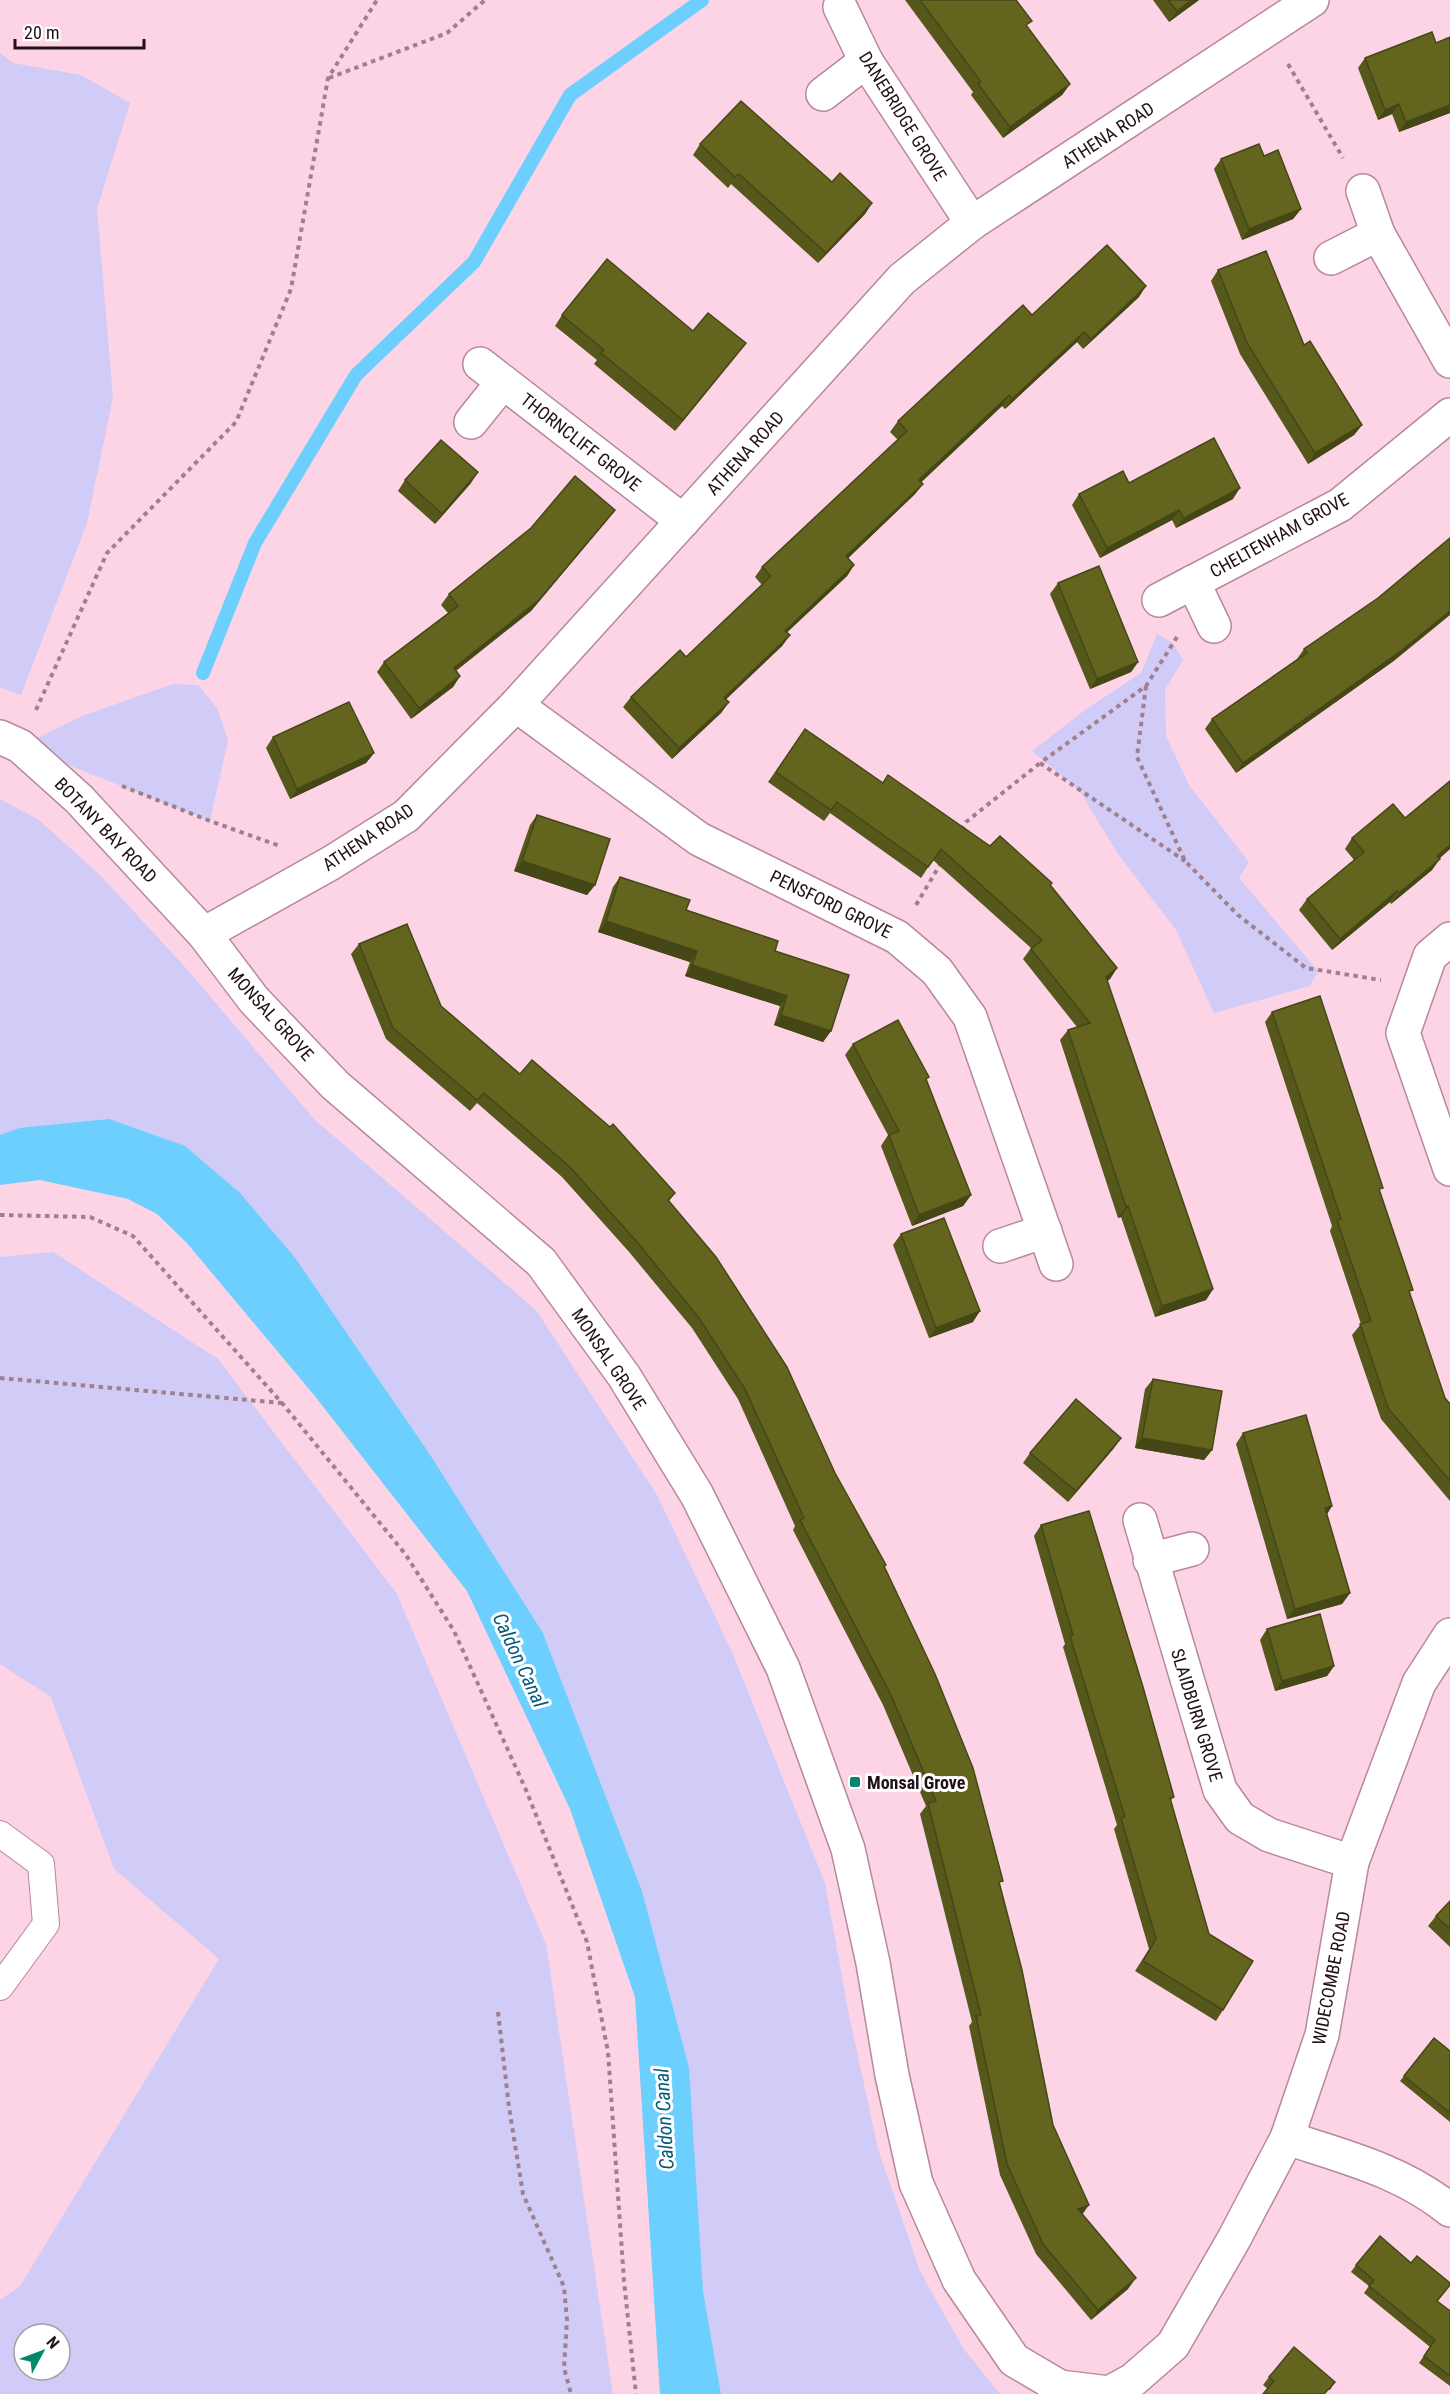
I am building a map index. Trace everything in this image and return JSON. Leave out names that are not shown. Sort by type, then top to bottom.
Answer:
[{"type":"street","name":"ATHENA ROAD","points":[[204,934],[331,863],[406,816],[516,705],[902,279],[972,223],[1312,0]]},
{"type":"street","name":"DANEBRIDGE GROVE","points":[[840,7],[866,61],[972,223]]},
{"type":"street","points":[[823,94],[866,61]]},
{"type":"street","points":[[1363,191],[1378,234],[1450,361]]},
{"type":"street","points":[[1331,258],[1378,234]]},
{"type":"street","name":"THORNCLIFF GROVE","points":[[471,422],[491,373],[683,520]]},
{"type":"street","name":"CHELTENHAM GROVE","points":[[1159,600],[1340,506],[1450,415]]},
{"type":"street","points":[[1193,582],[1214,626]]},
{"type":"street","name":"PENSFORD GROVE","points":[[516,705],[699,839],[897,937],[937,971],[970,1017],[1056,1264]]},
{"type":"street","name":"BOTANY BAY ROAD","points":[[10,742],[79,799],[204,934]]},
{"type":"street","name":"MONSAL GROVE","points":[[204,934],[254,1000],[335,1085],[541,1262],[624,1376],[697,1495],[783,1668],[848,1849],[873,1963],[892,2075],[916,2183],[959,2280],[1014,2360],[1060,2386],[1110,2393],[1134,2380],[1173,2344]]},
{"type":"street","points":[[1450,939],[1430,956],[1403,1033],[1450,1169]]},
{"type":"street","points":[[1000,1246],[1045,1231]]},
{"type":"street","name":"SLAIDBURN GROVE","points":[[1140,1520],[1220,1790],[1240,1818],[1269,1835],[1352,1862]]},
{"type":"street","points":[[1150,1560],[1192,1549]]},
{"type":"street","name":"WIDECOMBE ROAD","points":[[1173,2344],[1234,2238],[1287,2138],[1322,2035],[1352,1862],[1419,1683],[1450,1635]]},
{"type":"street","points":[[1287,2138],[1372,2166],[1426,2191],[1450,2210]]},
{"type":"lane","points":[[0,1834],[41,1864],[46,1924],[0,1987]]},
{"type":"path","points":[[10,742],[107,554],[236,422],[291,289],[328,78],[377,0]]},
{"type":"path","points":[[328,78],[447,33],[485,0]]},
{"type":"path","points":[[1268,30],[1363,191]]},
{"type":"path","points":[[960,831],[966,822],[1040,763],[1146,686],[1179,635],[1193,582]]},
{"type":"path","points":[[1146,686],[1137,757],[1185,861]]},
{"type":"path","points":[[1040,763],[1185,861],[1238,915],[1306,969],[1375,980],[1422,981]]},
{"type":"path","points":[[115,783],[219,824],[331,863]]},
{"type":"path","points":[[897,937],[943,860]]},
{"type":"path","points":[[0,1215],[90,1217],[134,1236],[282,1403],[406,1555],[454,1631],[526,1790],[587,1942],[608,2052],[624,2281],[636,2394]]},
{"type":"path","points":[[0,1378],[282,1403]]},
{"type":"path","points":[[498,2012],[509,2107],[523,2194],[564,2287],[567,2320],[564,2368],[571,2394]]},
{"type":"shaded area","points":[[0,53],[13,63],[81,75],[130,103],[97,209],[113,397],[87,523],[21,695],[0,687]]},
{"type":"shaded area","points":[[1157,634],[1173,643],[1183,660],[1165,690],[1166,736],[1189,785],[1249,862],[1239,878],[1318,971],[1310,986],[1214,1013],[1176,930],[1118,854],[1079,790],[1032,751],[1085,710],[1141,673]]},
{"type":"shaded area","points":[[173,684],[198,685],[217,708],[228,740],[210,821],[20,746],[82,716]]},
{"type":"shaded area","points":[[0,799],[39,820],[100,875],[185,967],[315,1120],[536,1310],[657,1495],[732,1652],[825,1883],[849,2015],[878,2149],[920,2271],[963,2348],[1000,2394],[721,2394],[703,2291],[642,1891],[543,1633],[429,1453],[296,1259],[19,1128],[0,1135]]},
{"type":"shaded area","points":[[53,1252],[218,1359],[397,1594],[546,1944],[613,2394],[0,2394],[0,2300],[20,2286],[219,1959],[114,1869],[51,1697],[0,1664],[0,1257]]},
{"type":"water","name":"Caldon Canal","points":[[109,1119],[185,1146],[240,1193],[296,1259],[429,1453],[543,1633],[642,1891],[689,2068],[703,2291],[721,2394],[660,2394],[635,1997],[570,1809],[467,1591],[314,1395],[186,1242],[157,1214],[128,1199],[40,1180],[0,1185],[0,1135],[19,1128]]},
{"type":"building","points":[[920,0],[1016,0],[1032,21],[1026,25],[1070,84],[1010,127],[978,84],[981,82]]},
{"type":"building","points":[[1168,0],[1192,0],[1177,11]]},
{"type":"building","points":[[1432,32],[1436,43],[1450,37],[1450,105],[1406,122],[1399,104],[1385,110],[1365,58]]},
{"type":"building","points":[[741,101],[832,182],[840,173],[872,203],[826,253],[739,174],[735,177],[700,144]]},
{"type":"building","points":[[1259,144],[1264,156],[1278,150],[1301,209],[1249,229],[1221,159]]},
{"type":"building","points":[[1107,245],[1146,286],[1091,339],[1084,332],[1012,399],[1009,395],[919,480],[923,484],[846,556],[854,565],[785,631],[790,635],[724,698],[729,702],[679,748],[631,697],[680,650],[686,657],[771,576],[762,567],[907,431],[898,421],[1023,305],[1032,315]]},
{"type":"building","points":[[1266,251],[1304,345],[1310,341],[1362,425],[1315,453],[1247,343],[1218,270]]},
{"type":"building","points":[[607,259],[693,331],[708,313],[746,343],[683,420],[601,353],[604,350],[562,315]]},
{"type":"building","points":[[1214,438],[1240,488],[1184,518],[1179,510],[1107,548],[1079,494],[1123,471],[1129,483]]},
{"type":"building","points":[[441,440],[478,472],[442,514],[405,480]]},
{"type":"building","points":[[575,476],[615,510],[539,600],[454,668],[460,676],[419,708],[384,662],[458,606],[449,594],[531,528]]},
{"type":"building","points":[[1450,538],[1450,611],[1402,650],[1243,763],[1212,719],[1307,653],[1304,649],[1378,598]]},
{"type":"building","points":[[1099,566],[1138,662],[1097,679],[1058,583]]},
{"type":"building","points":[[349,702],[374,753],[297,789],[273,737]]},
{"type":"building","points":[[805,729],[883,783],[888,775],[990,846],[1000,836],[1052,883],[1050,885],[1117,968],[1106,977],[1213,1289],[1162,1306],[1128,1206],[1126,1207],[1068,1030],[1090,1023],[1031,949],[1042,940],[941,849],[928,867],[837,802],[831,810],[776,772]]},
{"type":"building","points":[[1450,781],[1450,845],[1437,856],[1440,859],[1399,893],[1397,891],[1340,939],[1307,899],[1364,852],[1352,838],[1393,804],[1405,818]]},
{"type":"building","points":[[537,815],[610,839],[595,885],[522,861]]},
{"type":"building","points":[[620,877],[690,900],[686,910],[778,941],[775,951],[849,975],[831,1031],[781,1015],[787,996],[692,965],[697,951],[606,921]]},
{"type":"building","points":[[407,924],[441,1006],[520,1074],[532,1060],[610,1127],[613,1124],[675,1193],[668,1200],[716,1257],[787,1367],[835,1473],[886,1565],[884,1566],[935,1674],[973,1768],[1003,1881],[999,1882],[1022,1970],[1053,2125],[1089,2205],[1078,2209],[1136,2278],[1098,2310],[1043,2244],[1007,2164],[976,2016],[981,2015],[928,1803],[936,1801],[891,1695],[800,1520],[804,1518],[745,1389],[699,1318],[637,1242],[570,1167],[484,1093],[477,1100],[393,1028],[359,944]]},
{"type":"building","points":[[1320,996],[1383,1188],[1379,1189],[1413,1290],[1409,1291],[1445,1398],[1450,1404],[1450,1481],[1388,1408],[1360,1324],[1371,1321],[1337,1220],[1341,1219],[1272,1012]]},
{"type":"building","points":[[898,1020],[929,1077],[926,1079],[971,1195],[919,1215],[889,1135],[899,1131],[853,1044]]},
{"type":"building","points":[[944,1218],[980,1311],[936,1328],[901,1234]]},
{"type":"building","points":[[1153,1379],[1222,1391],[1212,1450],[1142,1438]]},
{"type":"building","points":[[1076,1399],[1121,1438],[1076,1491],[1030,1453]]},
{"type":"building","points":[[1306,1415],[1332,1506],[1325,1508],[1350,1593],[1295,1609],[1243,1433]]},
{"type":"building","points":[[1089,1511],[1143,1687],[1174,1797],[1170,1798],[1209,1934],[1253,1961],[1223,2010],[1143,1961],[1156,1939],[1121,1818],[1125,1817],[1070,1636],[1073,1635],[1041,1525]]},
{"type":"building","points":[[1320,1614],[1334,1666],[1282,1681],[1267,1629]]},
{"type":"building","points":[[1450,1901],[1450,1929],[1436,1916]]},
{"type":"building","points":[[1434,2038],[1450,2051],[1450,2113],[1404,2076]]},
{"type":"building","points":[[1380,2236],[1411,2263],[1417,2256],[1450,2283],[1437,2301],[1450,2311],[1450,2376],[1424,2356],[1435,2340],[1369,2286],[1374,2280],[1356,2265]]},
{"type":"building","points":[[1294,2347],[1335,2382],[1324,2394],[1263,2394],[1274,2381],[1269,2377]]},
{"type":"waterway","points":[[203,673],[255,543],[356,375],[474,262],[570,95],[702,0]]},
{"type":"place","name":"Monsal Grove","points":[[855,1782]]}]
